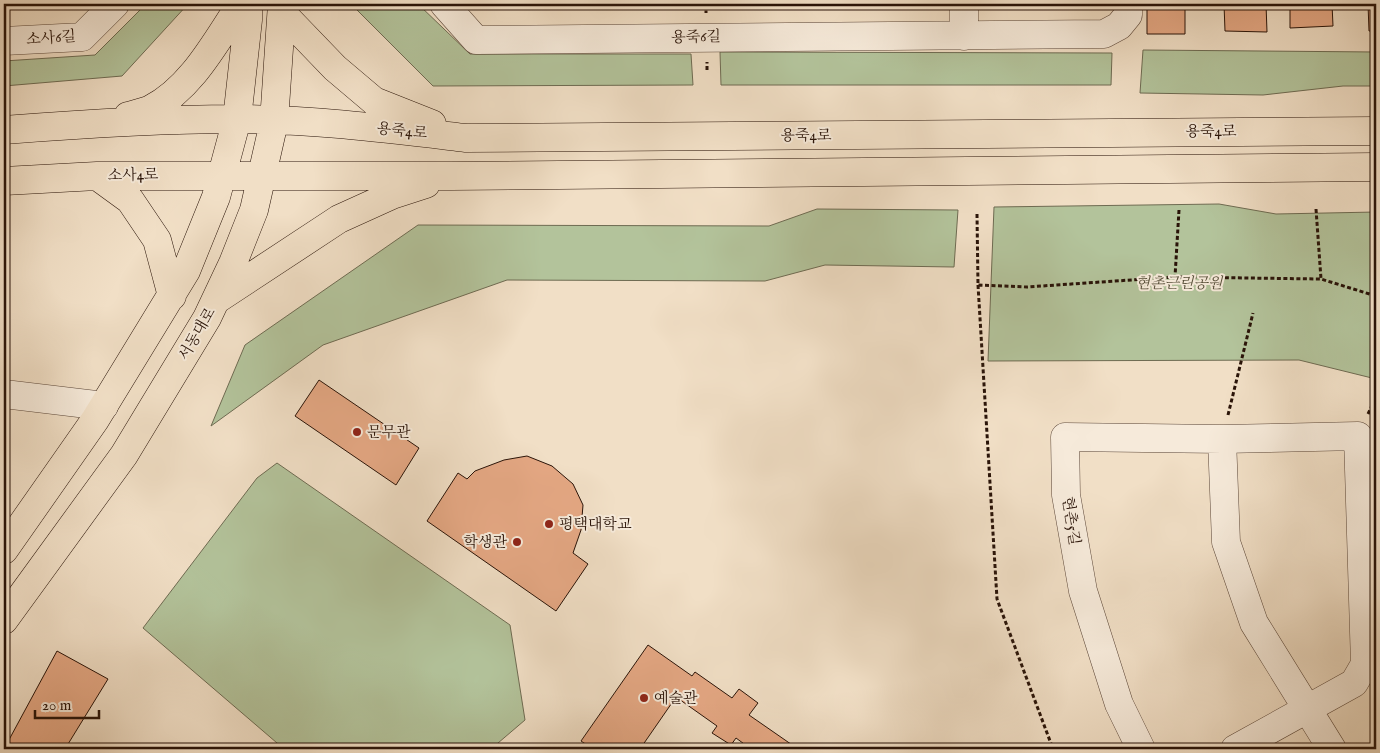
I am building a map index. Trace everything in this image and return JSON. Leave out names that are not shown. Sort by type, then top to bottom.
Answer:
[{"type":"main road","points":[[112,122],[150,109],[178,90],[205,57],[241,4]]},
{"type":"main road","points":[[4,550],[104,406],[186,271],[216,197],[237,119],[248,20],[248,4]]},
{"type":"main road","points":[[282,8],[335,68],[374,101],[466,138]]},
{"type":"main road","name":"서동대로","points":[[4,620],[124,455],[208,318],[254,210],[262,177],[274,122],[282,8]]},
{"type":"main road","points":[[4,130],[112,122],[237,119]]},
{"type":"main road","name":"용죽4로","points":[[237,119],[387,129],[466,138],[1376,131]]},
{"type":"main road","points":[[262,177],[1376,167]]},
{"type":"main road","name":"소사4로","points":[[4,181],[97,176],[222,174],[262,177]]},
{"type":"main road","points":[[97,176],[130,200],[157,240],[172,296]]},
{"type":"main road","points":[[216,300],[339,219],[392,195],[451,176]]},
{"type":"street","name":"소사6길","points":[[4,41],[82,37],[115,4]]},
{"type":"street","name":"용죽6길","points":[[444,4],[476,40],[1104,34],[1118,26],[1128,15],[1128,4]]},
{"type":"street","points":[[964,4],[964,36]]},
{"type":"street","points":[[4,394],[104,406]]},
{"type":"street","name":"현촌5길","points":[[1141,749],[1119,704],[1083,591],[1066,495],[1065,437],[1222,438],[1358,436],[1366,664],[1354,683],[1307,711],[1235,749]]},
{"type":"street","points":[[1222,438],[1226,542],[1254,623],[1332,749]]},
{"type":"path","points":[[1316,209],[1321,279]]},
{"type":"path","points":[[1175,277],[1179,210]]},
{"type":"path","points":[[977,214],[978,285],[997,599],[1053,749]]},
{"type":"path","points":[[978,285],[1027,287],[1175,277],[1321,279],[1376,296]]},
{"type":"path","points":[[1222,438],[1253,313]]},
{"type":"green space","points":[[146,4],[188,4],[122,76],[4,86],[4,61],[95,55]]},
{"type":"green space","points":[[351,4],[418,4],[470,54],[691,54],[693,85],[433,86]]},
{"type":"green space","points":[[1143,50],[1376,52],[1376,86],[1343,86],[1263,95],[1140,93]]},
{"type":"green space","points":[[720,52],[1112,53],[1111,85],[721,85]]},
{"type":"green space","name":"현촌근린공원","points":[[1219,204],[1276,214],[1376,212],[1376,379],[1299,360],[988,361],[994,207]]},
{"type":"green space","points":[[817,209],[958,210],[954,267],[825,265],[765,281],[507,280],[323,345],[211,426],[245,345],[418,225],[769,226]]},
{"type":"green space","points":[[277,463],[510,625],[525,720],[491,749],[284,749],[143,628],[257,478]]},
{"type":"building","points":[[1147,4],[1185,4],[1185,34],[1147,34]]},
{"type":"building","points":[[1224,4],[1266,4],[1267,32],[1225,31]]},
{"type":"building","points":[[1290,4],[1332,4],[1333,26],[1290,28]]},
{"type":"building","points":[[1368,4],[1376,4],[1376,31],[1369,31]]},
{"type":"building","name":"문무관","points":[[319,380],[419,448],[396,485],[295,416]]},
{"type":"building","points":[[4,399],[9,400],[4,428]]},
{"type":"building","name":"학생관","points":[[527,456],[552,466],[573,484],[583,505],[581,530],[573,553],[588,564],[556,611],[427,521],[458,473],[467,479],[475,471],[504,460]]},
{"type":"building","name":"예술관","points":[[648,645],[692,676],[695,672],[732,698],[739,689],[758,703],[749,715],[798,749],[751,749],[736,738],[731,745],[712,733],[717,726],[676,697],[640,749],[593,749],[581,741]]},
{"type":"building","points":[[57,651],[108,679],[65,749],[4,749]]},
{"type":"place","name":"문무관","points":[[357,432]]},
{"type":"place","name":"평택대학교","points":[[549,524]]},
{"type":"place","name":"학생관","points":[[517,542]]},
{"type":"place","name":"예술관","points":[[644,698]]}]
